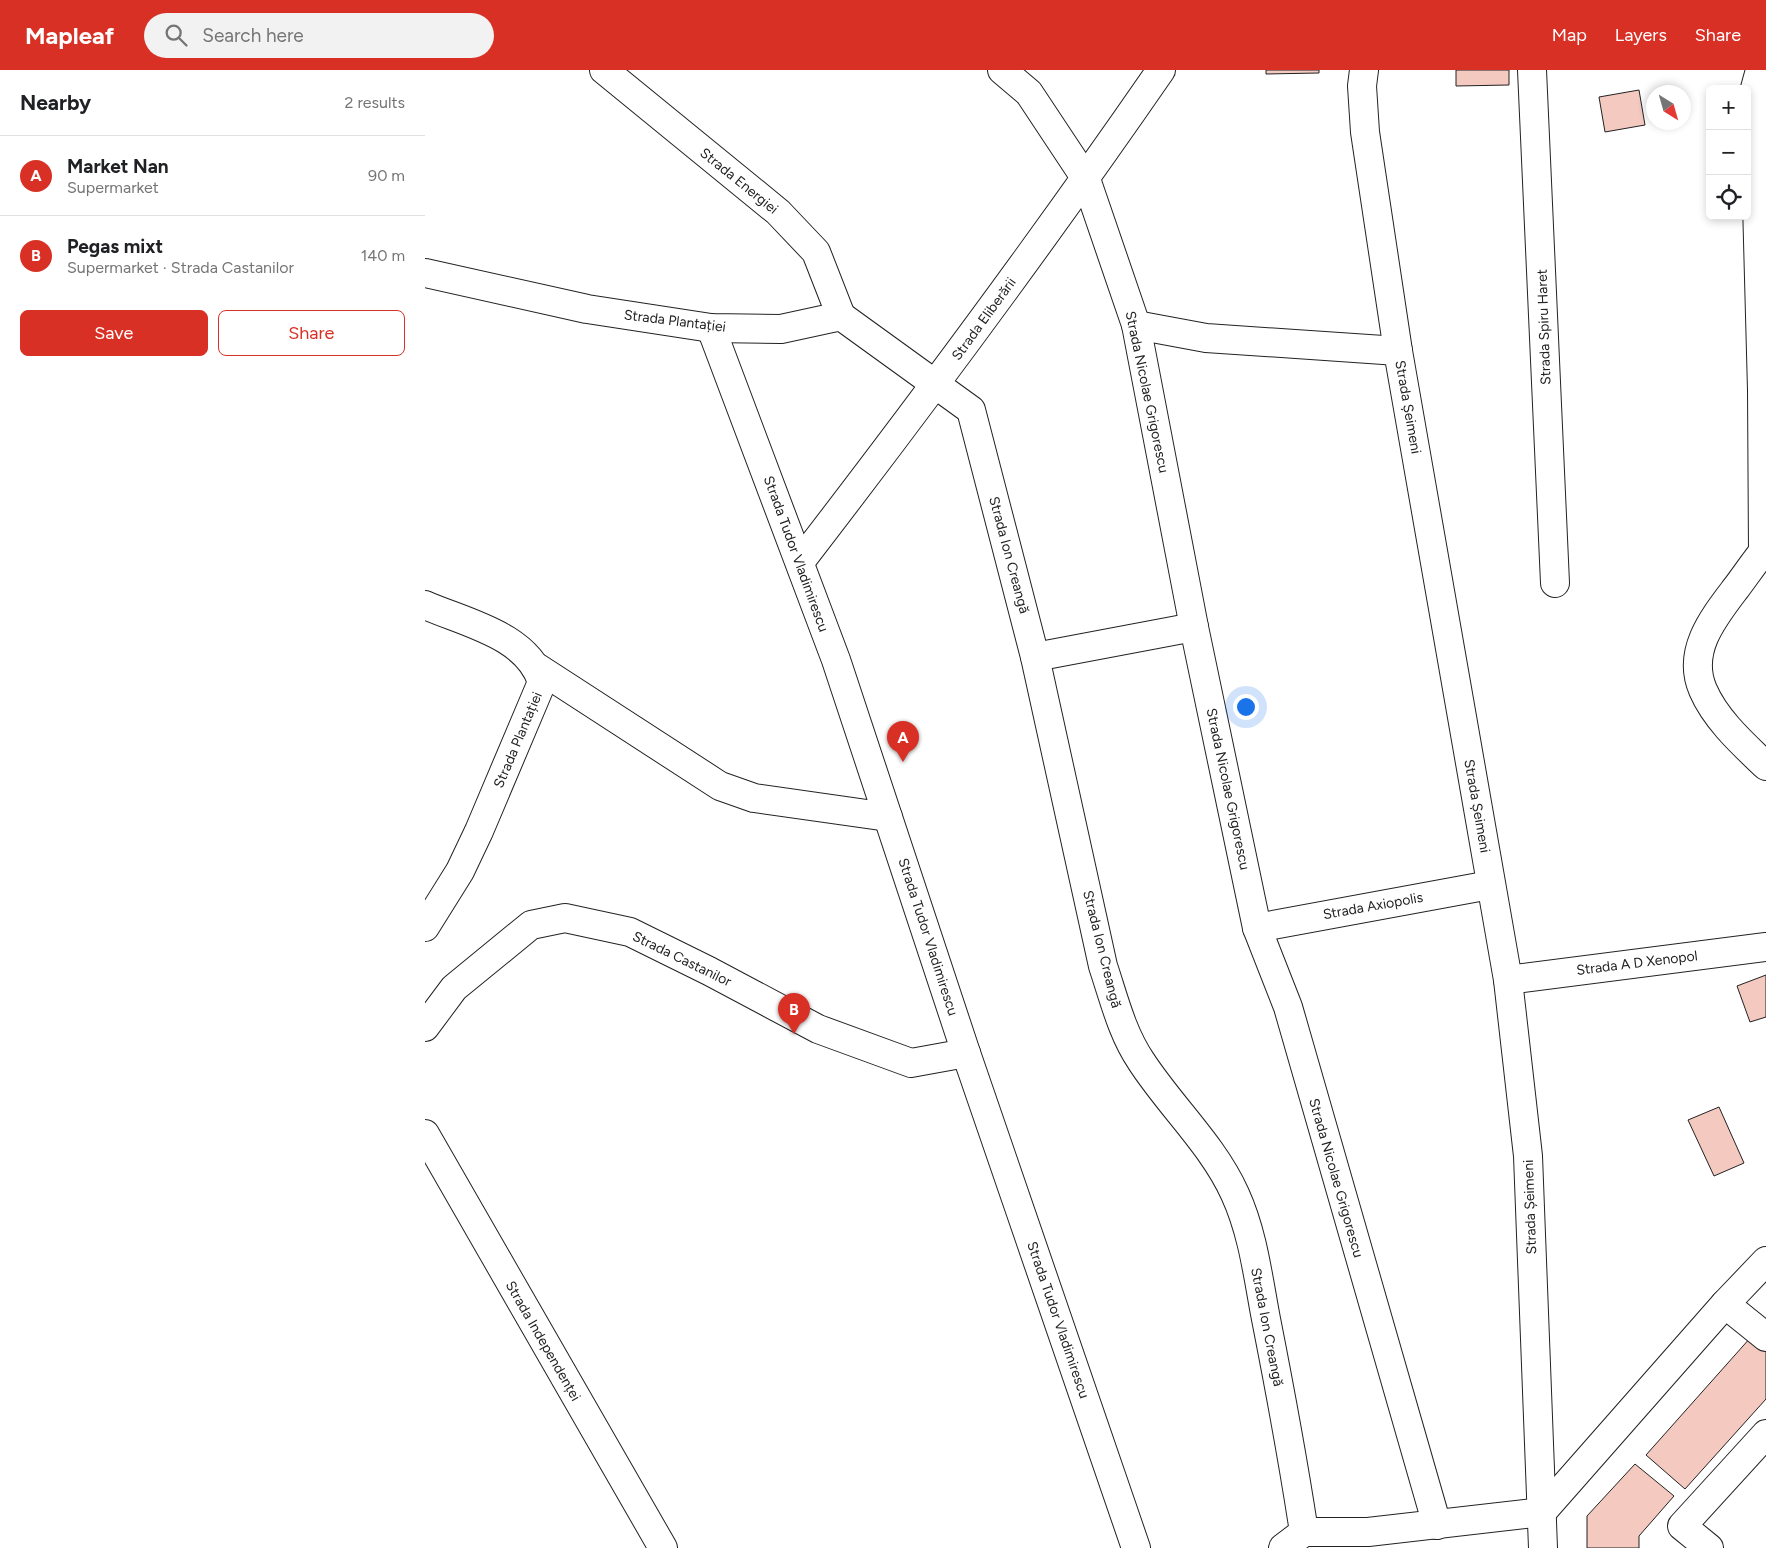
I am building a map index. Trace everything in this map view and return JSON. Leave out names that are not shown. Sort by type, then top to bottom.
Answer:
[{"type":"street","name":"Strada Energiei","points":[[604,70],[778,212],[816,252],[841,316]]},
{"type":"street","name":"Strada Nicolae Grigorescu","points":[[1002,70],[1029,93],[1086,179],[1136,325],[1194,627],[1257,928],[1288,1007],[1437,1524]]},
{"type":"street","name":"Strada Eliberării","points":[[800,562],[936,385],[1086,179],[1161,70]]},
{"type":"street","name":"Strada Șeimeni","points":[[1365,70],[1362,86],[1365,132],[1398,351],[1508,980],[1528,1156],[1543,1548]]},
{"type":"street","name":"Strada Spiru Haret","points":[[1532,70],[1555,583]]},
{"type":"street","points":[[1760,70],[1754,92],[1764,550],[1709,623],[1700,647],[1698,668],[1703,690],[1714,709],[1734,735],[1766,766]]},
{"type":"street","name":"Strada Plantației","points":[[425,273],[587,309],[711,328],[781,329],[841,316]]},
{"type":"street","points":[[841,316],[936,385]]},
{"type":"street","points":[[1136,325],[1206,338],[1398,351]]},
{"type":"street","name":"Strada Tudor Vladimirescu","points":[[711,328],[836,660],[966,1053],[1136,1548]]},
{"type":"street","name":"Strada Ion Creangă","points":[[936,385],[971,410],[1035,657],[1103,966],[1124,1031],[1140,1060],[1216,1162],[1235,1193],[1248,1230],[1292,1454],[1304,1532]]},
{"type":"street","points":[[425,605],[501,636],[526,652],[538,668],[720,786],[754,798],[888,817]]},
{"type":"street","points":[[1035,657],[1194,627]]},
{"type":"street","name":"Strada Plantației","points":[[425,927],[460,870],[483,822],[536,700],[542,682],[538,668]]},
{"type":"street","name":"Strada Axiopolis","points":[[1257,928],[1490,885]]},
{"type":"street","name":"Strada Castanilor","points":[[425,1027],[454,988],[531,925],[565,918],[630,932],[818,1029],[911,1063],[966,1053]]},
{"type":"street","name":"Strada A D Xenopol","points":[[1508,980],[1766,947]]},
{"type":"street","name":"Strada Independenței","points":[[425,1134],[663,1548]]},
{"type":"street","points":[[1283,1548],[1304,1532],[1368,1532],[1542,1512],[1725,1304],[1766,1261]]},
{"type":"street","points":[[1725,1304],[1766,1336]]},
{"type":"street","points":[[1709,1548],[1682,1526],[1766,1434]]},
{"type":"building","points":[[1266,70],[1319,70],[1319,73],[1266,74]]},
{"type":"building","points":[[1456,70],[1509,70],[1509,85],[1456,86]]},
{"type":"building","points":[[1639,90],[1645,125],[1605,132],[1599,97]]},
{"type":"building","points":[[1766,975],[1766,1017],[1750,1022],[1737,986]]},
{"type":"building","points":[[1719,1107],[1744,1163],[1714,1176],[1688,1120]]},
{"type":"building","points":[[1751,1337],[1766,1350],[1766,1399],[1685,1489],[1646,1455]]},
{"type":"building","points":[[1635,1464],[1674,1496],[1639,1536],[1639,1548],[1587,1548],[1587,1516]]},
{"type":"place","name":"Market Nan","points":[[903,762]]},
{"type":"place","name":"Pegas mixt","points":[[794,1034]]}]
